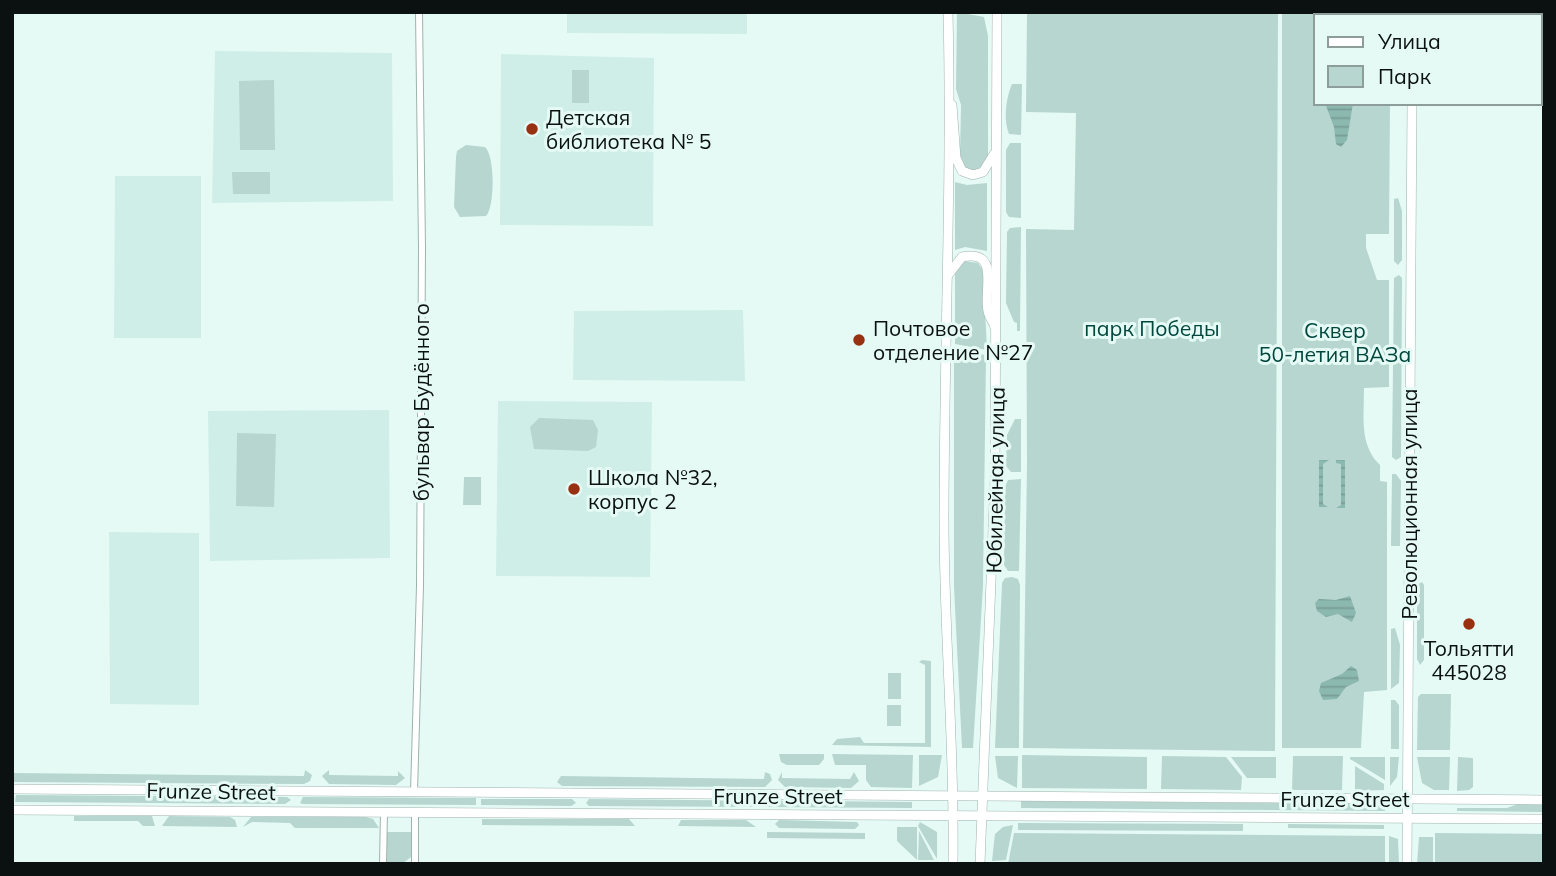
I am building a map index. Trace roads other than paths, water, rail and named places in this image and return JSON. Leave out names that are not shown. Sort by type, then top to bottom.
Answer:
[{"type":"main road","points":[[948,12],[950,96],[944,534],[954,797],[953,864]]},
{"type":"main road","name":"Юбилейная улица","points":[[980,864],[993,574],[997,332],[997,12]]},
{"type":"main road","points":[[950,96],[955,115],[956,158],[962,171],[972,175],[983,172],[996,149]]},
{"type":"main road","name":"Революционная улица","points":[[1407,864],[1412,105]]},
{"type":"main road","points":[[946,279],[955,262],[962,257],[976,256],[983,260],[988,268],[988,310],[997,332]]},
{"type":"main road","name":"Frunze Street","points":[[12,789],[1544,800]]},
{"type":"main road","points":[[297,792],[297,811]]},
{"type":"main road","points":[[580,794],[580,812]]},
{"type":"main road","name":"Frunze Street","points":[[12,810],[1544,819]]},
{"type":"street","name":"бульвар Будённого","points":[[414,792],[420,586],[422,261],[418,12]]},
{"type":"street","points":[[383,864],[384,811]]},
{"type":"street","points":[[415,812],[415,864]]},
{"type":"place","name":"Детская библиотека № 5","points":[[532,129]]},
{"type":"place","name":"Почтовое отделение №27","points":[[859,340]]},
{"type":"place","name":"Школа №32, корпус 2","points":[[574,489]]},
{"type":"place","name":"Тольятти 445028","points":[[1469,624]]},
{"type":"park label","name":"парк Победы","points":[[1152,328]]},
{"type":"park label","name":"Сквер 50-летия ВАЗа","points":[[1335,342]]}]
